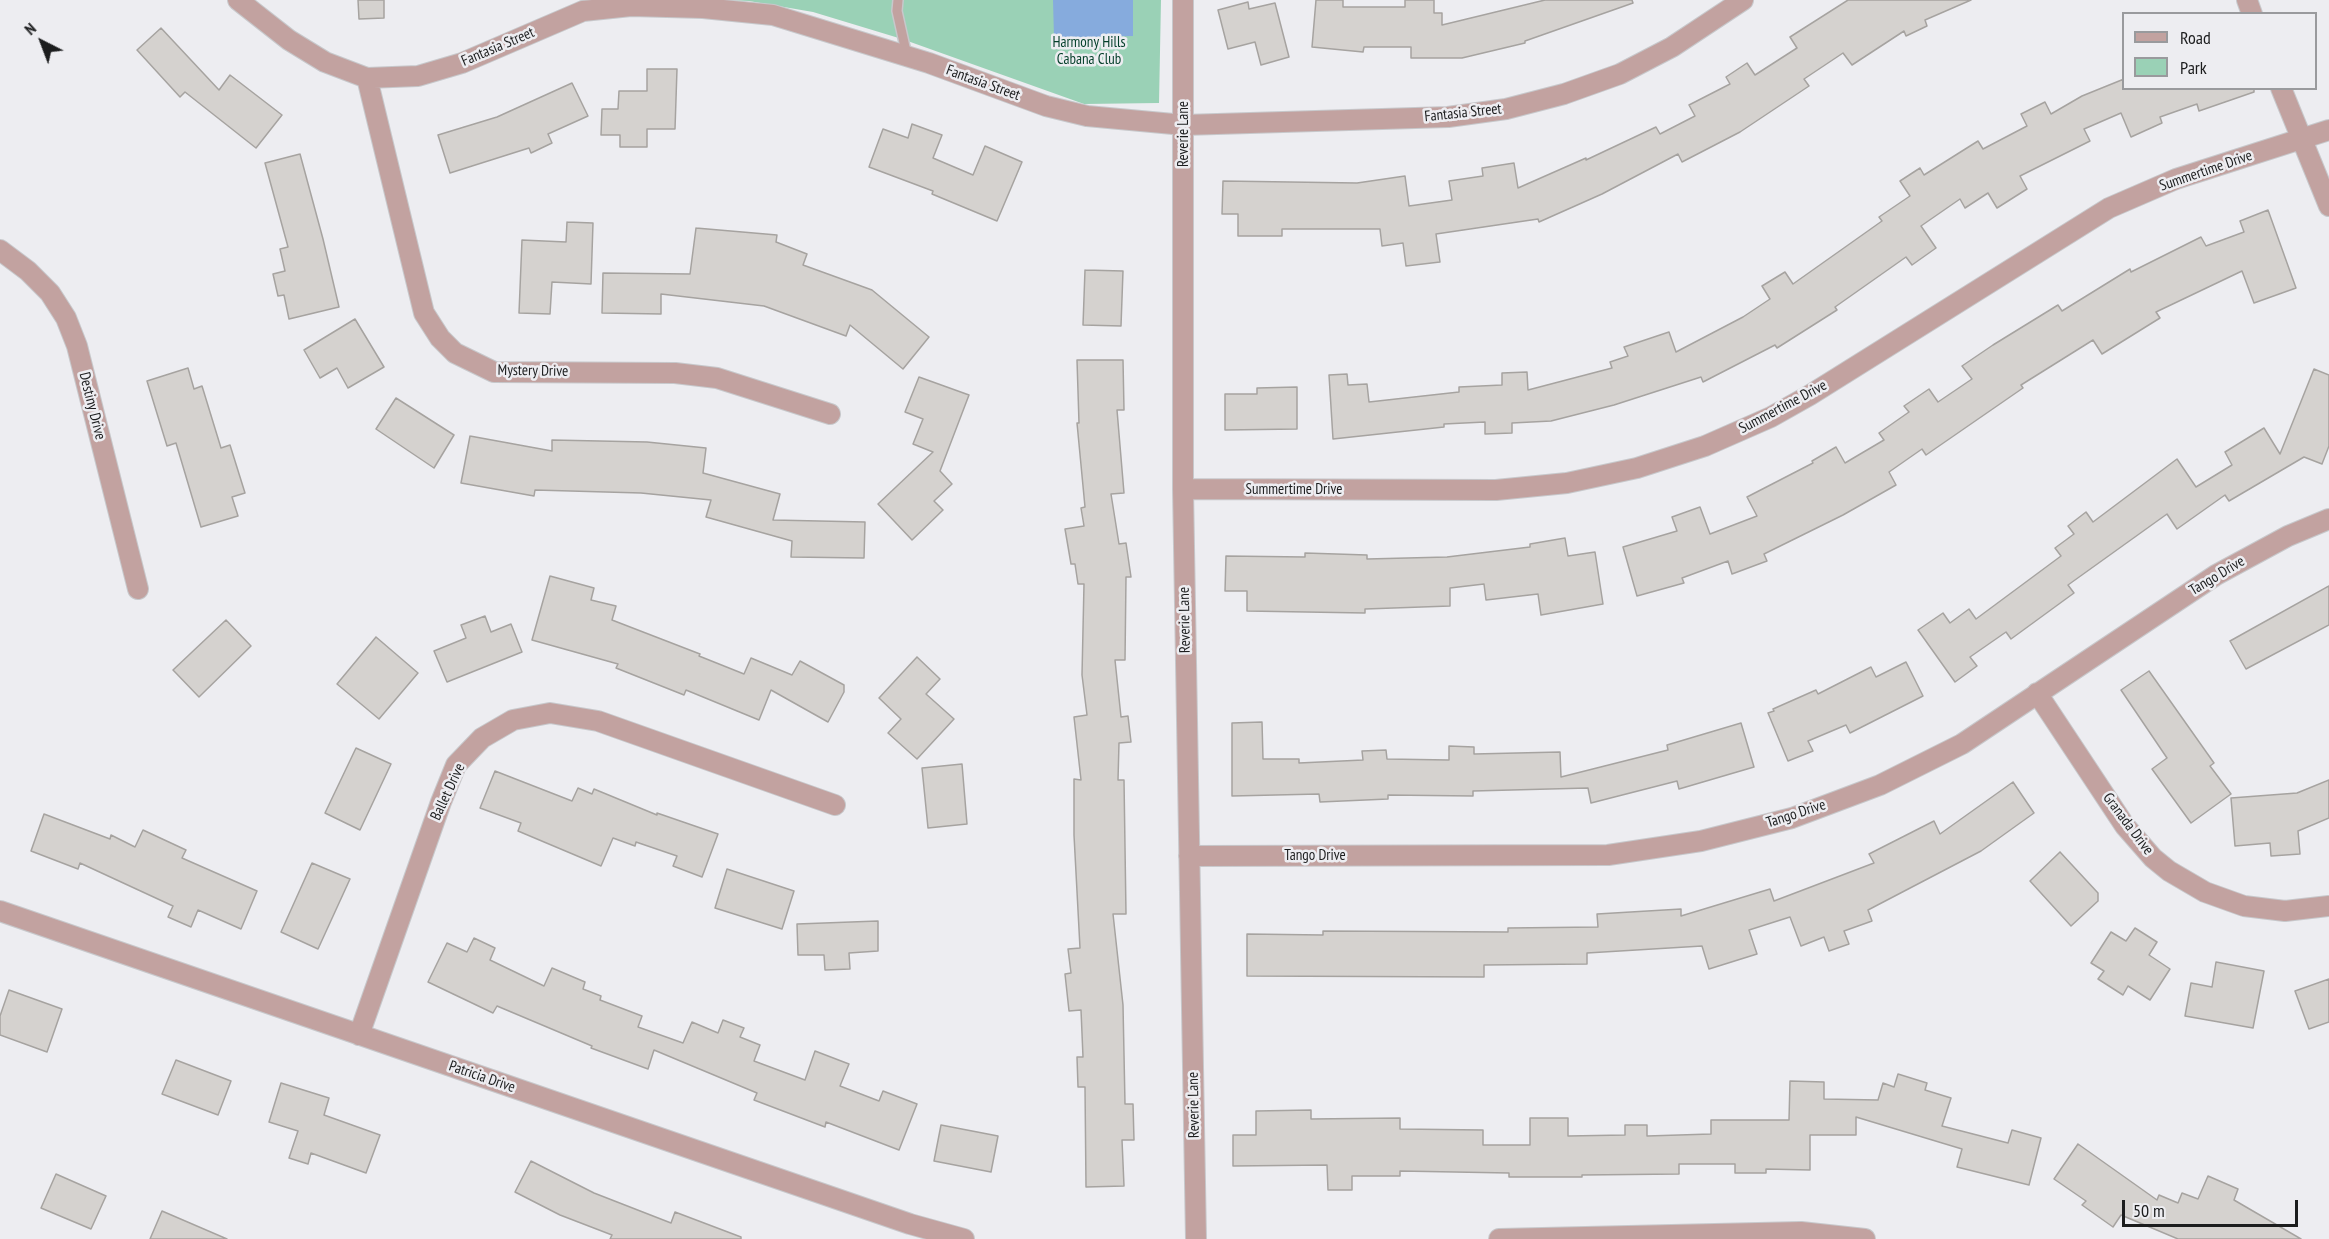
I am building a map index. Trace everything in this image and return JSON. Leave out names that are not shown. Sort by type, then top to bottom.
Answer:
[{"type":"street","name":"Fantasia Street","points":[[238,0],[289,40],[325,62],[367,78],[418,75],[462,63],[583,11],[631,6],[722,4],[773,15],[907,56],[1046,106],[1087,116],[1184,125],[1448,117],[1506,109],[1564,94],[1620,74],[1672,46],[1743,0]]},
{"type":"street","name":"Reverie Lane","points":[[1183,0],[1183,489],[1196,1239]]},
{"type":"street","name":"Mystery Drive","points":[[367,78],[424,313],[440,338],[455,353],[494,372],[675,373],[717,378],[830,414]]},
{"type":"street","points":[[2282,90],[2329,206]]},
{"type":"street","name":"Summertime Drive","points":[[1183,489],[1496,490],[1567,483],[1637,468],[1705,446],[1780,411],[1820,389],[2109,208],[2176,179],[2329,130]]},
{"type":"street","name":"Destiny Drive","points":[[0,250],[28,271],[50,293],[66,318],[77,346],[138,589]]},
{"type":"street","name":"Tango Drive","points":[[1190,856],[1608,855],[1701,841],[1792,818],[1880,785],[1962,744],[2216,575],[2288,536],[2329,519]]},
{"type":"street","name":"Granada Drive","points":[[2037,693],[2125,826],[2153,858],[2169,871],[2205,892],[2244,906],[2285,911],[2329,906]]},
{"type":"street","name":"Ballet Drive","points":[[359,1035],[456,765],[482,738],[513,720],[550,713],[598,721],[835,805]]},
{"type":"street","name":"Patricia Drive","points":[[0,911],[910,1224],[964,1239]]},
{"type":"street","points":[[1499,1239],[1750,1236],[1802,1232],[1865,1239]]},
{"type":"lane","points":[[898,0],[897,12],[907,56]]},
{"type":"green space","name":"Harmony Hills Cabana Club","points":[[728,0],[1161,0],[1159,103],[1084,104],[902,39],[813,12],[749,1]]},
{"type":"water","points":[[1053,0],[1133,0],[1133,36],[1054,38]]},
{"type":"building","points":[[358,0],[384,0],[384,18],[359,19]]},
{"type":"building","points":[[1316,0],[1343,0],[1343,7],[1405,7],[1405,0],[1434,0],[1434,13],[1442,13],[1442,25],[1545,0],[1632,0],[1633,3],[1525,41],[1525,43],[1462,58],[1411,58],[1411,47],[1364,47],[1363,52],[1312,47]]},
{"type":"building","points":[[1848,0],[1971,0],[1925,20],[1927,26],[1906,36],[1904,31],[1852,65],[1843,53],[1804,79],[1809,86],[1740,132],[1682,162],[1678,154],[1602,194],[1539,222],[1538,219],[1436,234],[1440,262],[1406,266],[1403,243],[1382,246],[1380,229],[1282,229],[1282,236],[1238,236],[1238,214],[1222,214],[1223,181],[1357,183],[1405,176],[1409,206],[1452,200],[1449,181],[1483,176],[1482,168],[1514,163],[1518,188],[1586,158],[1586,160],[1656,127],[1660,134],[1695,116],[1689,105],[1730,84],[1726,77],[1747,63],[1755,75],[1797,48],[1790,37]]},
{"type":"building","points":[[1248,2],[1249,9],[1275,3],[1289,57],[1261,65],[1255,42],[1228,49],[1218,10]]},
{"type":"building","points":[[161,28],[219,90],[230,75],[282,115],[256,148],[185,92],[180,97],[137,50]]},
{"type":"building","points":[[647,69],[677,69],[675,129],[647,129],[647,147],[620,147],[620,135],[601,135],[602,109],[618,109],[619,91],[647,91]]},
{"type":"building","points":[[2122,80],[2122,90],[2254,90],[2254,92],[2199,111],[2197,104],[2160,117],[2162,123],[2131,137],[2121,113],[2084,129],[2090,141],[2020,176],[2027,189],[1997,208],[1988,193],[1965,208],[1960,199],[1921,226],[1936,248],[1912,265],[1906,257],[1835,307],[1837,310],[1777,348],[1775,345],[1703,382],[1701,377],[1614,405],[1551,421],[1512,423],[1512,433],[1485,434],[1485,422],[1444,424],[1444,427],[1333,439],[1329,375],[1347,374],[1348,385],[1367,384],[1369,402],[1459,392],[1459,387],[1502,385],[1502,373],[1527,372],[1528,390],[1612,368],[1610,362],[1628,356],[1624,347],[1669,332],[1676,352],[1743,317],[1770,299],[1762,286],[1785,272],[1793,284],[1882,221],[1879,217],[1910,196],[1900,181],[1920,168],[1924,175],[1978,141],[1983,149],[2027,126],[2021,114],[2045,102],[2051,114],[2082,96]]},
{"type":"building","points":[[572,83],[588,116],[548,134],[552,143],[531,153],[529,148],[450,173],[438,135],[497,117]]},
{"type":"building","points":[[912,124],[942,135],[933,158],[973,175],[985,146],[1022,162],[997,221],[932,194],[933,191],[869,167],[883,129],[908,138]]},
{"type":"building","points":[[300,154],[339,307],[289,319],[284,295],[278,296],[273,274],[285,271],[280,249],[288,247],[265,163]]},
{"type":"building","points":[[2268,210],[2296,288],[2254,303],[2242,271],[2156,312],[2160,318],[2102,354],[2093,340],[2021,385],[2023,388],[1926,455],[1922,449],[1889,472],[1896,485],[1843,515],[1764,554],[1767,561],[1732,574],[1728,561],[1682,578],[1684,583],[1637,596],[1623,547],[1677,531],[1672,517],[1700,507],[1710,534],[1757,516],[1747,497],[1813,463],[1812,461],[1836,447],[1845,463],[1884,440],[1879,433],[1909,412],[1904,406],[1929,389],[1938,402],[1972,379],[1962,366],[2058,305],[2062,311],[2130,269],[2131,272],[2201,237],[2206,246],[2244,232],[2240,221]]},
{"type":"building","points":[[567,222],[593,223],[591,284],[552,282],[550,314],[519,313],[522,240],[566,242]]},
{"type":"building","points":[[696,228],[777,235],[776,242],[807,254],[803,265],[872,290],[929,337],[903,369],[850,325],[846,336],[764,306],[661,294],[661,314],[602,313],[603,273],[690,274]]},
{"type":"building","points":[[1085,270],[1123,271],[1121,326],[1083,325]]},
{"type":"building","points":[[355,319],[384,367],[348,388],[337,368],[320,378],[304,350]]},
{"type":"building","points":[[1077,360],[1123,360],[1124,410],[1117,410],[1124,493],[1111,494],[1119,544],[1126,543],[1131,577],[1126,577],[1125,660],[1115,660],[1121,717],[1128,716],[1131,742],[1119,743],[1118,780],[1124,780],[1126,914],[1113,914],[1123,1005],[1125,1104],[1133,1104],[1134,1140],[1122,1140],[1124,1186],[1086,1187],[1085,1087],[1078,1087],[1077,1057],[1083,1057],[1081,1010],[1069,1011],[1065,974],[1071,973],[1068,949],[1080,948],[1074,835],[1074,779],[1081,780],[1074,717],[1087,715],[1082,675],[1084,584],[1078,584],[1075,564],[1071,564],[1065,529],[1084,526],[1081,508],[1085,507],[1077,423],[1079,423]]},
{"type":"building","points":[[188,368],[194,389],[202,386],[221,448],[230,445],[245,493],[232,497],[238,516],[201,527],[176,443],[167,446],[147,381]]},
{"type":"building","points":[[2314,369],[2329,375],[2329,446],[2322,464],[2304,457],[2229,501],[2225,495],[2177,529],[2167,514],[2068,585],[2074,593],[2011,639],[2006,632],[1970,657],[1977,666],[1955,682],[1918,630],[1943,613],[1950,623],[1969,609],[1976,619],[2061,556],[2055,548],[2074,534],[2068,526],[2086,512],[2093,522],[2177,459],[2196,487],[2232,465],[2225,452],[2264,428],[2280,454]]},
{"type":"building","points":[[919,377],[969,395],[940,471],[952,484],[934,501],[943,510],[912,540],[878,504],[933,452],[913,444],[923,419],[905,412]]},
{"type":"building","points":[[1297,387],[1297,429],[1225,430],[1225,394],[1257,394],[1257,388]]},
{"type":"building","points":[[396,398],[454,435],[434,468],[376,429]]},
{"type":"building","points":[[470,436],[552,451],[552,440],[647,442],[706,448],[703,473],[780,494],[773,520],[865,522],[864,558],[791,557],[792,541],[706,517],[711,500],[641,493],[535,490],[534,496],[461,483]]},
{"type":"building","points":[[1565,538],[1568,556],[1595,552],[1603,604],[1541,615],[1538,594],[1486,600],[1484,584],[1450,588],[1450,606],[1365,609],[1365,613],[1247,611],[1247,591],[1225,591],[1226,556],[1305,557],[1305,553],[1367,555],[1367,559],[1447,557],[1530,547],[1530,544]]},
{"type":"building","points":[[550,576],[594,588],[591,600],[616,606],[612,620],[700,654],[699,656],[744,674],[751,658],[792,675],[800,661],[844,685],[844,692],[828,722],[771,690],[759,720],[686,690],[684,695],[616,668],[618,664],[532,640]]},
{"type":"building","points":[[2329,586],[2329,625],[2246,669],[2230,641]]},
{"type":"building","points":[[485,616],[491,632],[511,624],[522,652],[447,682],[434,651],[466,638],[461,625]]},
{"type":"building","points":[[226,620],[251,646],[199,697],[173,670]]},
{"type":"building","points":[[376,637],[418,673],[379,719],[337,684]]},
{"type":"building","points":[[917,657],[940,679],[926,694],[954,719],[917,759],[888,733],[901,719],[879,698]]},
{"type":"building","points":[[1906,662],[1923,696],[1850,733],[1846,725],[1808,741],[1813,751],[1788,761],[1768,713],[1816,690],[1818,694],[1871,667],[1876,677]]},
{"type":"building","points":[[2149,671],[2214,763],[2210,766],[2231,794],[2191,823],[2152,769],[2167,758],[2121,690]]},
{"type":"building","points":[[1262,722],[1263,759],[1299,759],[1299,763],[1363,760],[1362,751],[1386,750],[1387,759],[1449,760],[1449,746],[1474,747],[1474,754],[1560,752],[1561,777],[1668,750],[1667,745],[1741,723],[1754,767],[1679,789],[1677,781],[1591,803],[1588,788],[1473,791],[1473,796],[1388,795],[1388,799],[1320,802],[1319,794],[1232,796],[1232,723]]},
{"type":"building","points":[[356,748],[391,764],[360,830],[325,813]]},
{"type":"building","points":[[962,764],[967,824],[928,828],[922,768]]},
{"type":"building","points":[[495,771],[572,801],[578,788],[592,794],[594,789],[657,815],[657,813],[718,834],[702,877],[673,866],[677,856],[636,842],[635,846],[613,838],[601,866],[518,831],[521,823],[480,808]]},
{"type":"building","points":[[2329,780],[2329,818],[2298,831],[2300,854],[2271,856],[2270,843],[2235,846],[2231,798],[2297,793]]},
{"type":"building","points":[[2013,782],[2034,813],[1981,851],[1868,910],[1872,921],[1844,931],[1849,944],[1829,951],[1824,937],[1801,946],[1790,917],[1749,930],[1757,954],[1709,969],[1702,946],[1587,953],[1587,964],[1484,965],[1484,977],[1247,976],[1247,934],[1323,935],[1323,931],[1508,932],[1508,928],[1598,927],[1597,914],[1681,909],[1681,916],[1770,889],[1774,901],[1874,863],[1869,854],[1934,821],[1940,834]]},
{"type":"building","points":[[44,814],[110,839],[111,835],[135,847],[143,830],[186,850],[182,858],[257,891],[241,929],[198,910],[191,927],[168,917],[173,906],[80,863],[78,869],[31,851]]},
{"type":"building","points":[[2060,852],[2098,893],[2098,901],[2071,926],[2030,881]]},
{"type":"building","points":[[312,863],[350,879],[318,949],[281,932]]},
{"type":"building","points":[[727,869],[794,891],[782,929],[715,908]]},
{"type":"building","points":[[878,921],[878,951],[849,953],[850,969],[825,970],[824,955],[798,955],[797,924]]},
{"type":"building","points":[[2135,928],[2157,942],[2149,955],[2170,969],[2150,1000],[2128,986],[2123,995],[2098,979],[2104,971],[2091,963],[2111,932],[2126,941]]},
{"type":"building","points":[[474,938],[495,948],[490,960],[544,986],[552,968],[585,982],[583,989],[601,996],[600,1000],[642,1016],[638,1027],[683,1043],[692,1022],[718,1033],[723,1020],[744,1028],[740,1037],[760,1045],[754,1061],[805,1080],[815,1051],[849,1064],[840,1086],[879,1101],[883,1091],[917,1104],[899,1150],[826,1122],[825,1127],[754,1100],[757,1093],[654,1050],[648,1069],[591,1048],[592,1046],[497,1006],[493,1013],[428,982],[447,943],[467,952]]},
{"type":"building","points":[[2216,962],[2264,971],[2253,1028],[2185,1016],[2191,983],[2212,987]]},
{"type":"building","points":[[2329,979],[2329,1022],[2309,1029],[2295,991]]},
{"type":"building","points":[[9,990],[62,1009],[47,1052],[0,1035],[0,1016]]},
{"type":"building","points":[[176,1060],[231,1081],[218,1115],[162,1094]]},
{"type":"building","points":[[1898,1074],[1927,1083],[1925,1090],[1951,1098],[1942,1126],[2008,1143],[2012,1130],[2041,1138],[2029,1185],[1957,1167],[1962,1149],[1856,1117],[1856,1135],[1810,1135],[1810,1170],[1766,1169],[1766,1173],[1735,1173],[1735,1164],[1679,1164],[1679,1174],[1582,1175],[1582,1177],[1509,1177],[1509,1173],[1400,1171],[1400,1176],[1352,1176],[1352,1190],[1328,1190],[1327,1165],[1233,1166],[1233,1135],[1256,1135],[1256,1111],[1311,1110],[1311,1119],[1400,1118],[1400,1129],[1483,1130],[1483,1145],[1530,1145],[1530,1118],[1568,1118],[1568,1136],[1625,1135],[1625,1125],[1647,1125],[1647,1136],[1711,1134],[1711,1120],[1789,1120],[1790,1081],[1824,1082],[1824,1099],[1878,1100],[1883,1083],[1894,1087]]},
{"type":"building","points":[[281,1083],[329,1098],[324,1115],[380,1135],[366,1173],[311,1153],[308,1164],[289,1158],[298,1131],[269,1122]]},
{"type":"building","points":[[941,1125],[998,1136],[991,1172],[934,1161]]},
{"type":"building","points":[[2078,1144],[2157,1200],[2159,1195],[2178,1203],[2182,1193],[2198,1199],[2208,1176],[2238,1189],[2234,1200],[2301,1239],[2178,1239],[2121,1215],[2113,1227],[2082,1205],[2086,1201],[2054,1179]]},
{"type":"building","points":[[531,1161],[594,1193],[671,1223],[675,1212],[741,1237],[741,1239],[610,1239],[612,1235],[560,1215],[515,1192]]},
{"type":"building","points":[[56,1174],[106,1196],[91,1229],[41,1208]]},
{"type":"building","points":[[162,1211],[227,1239],[150,1239]]}]
